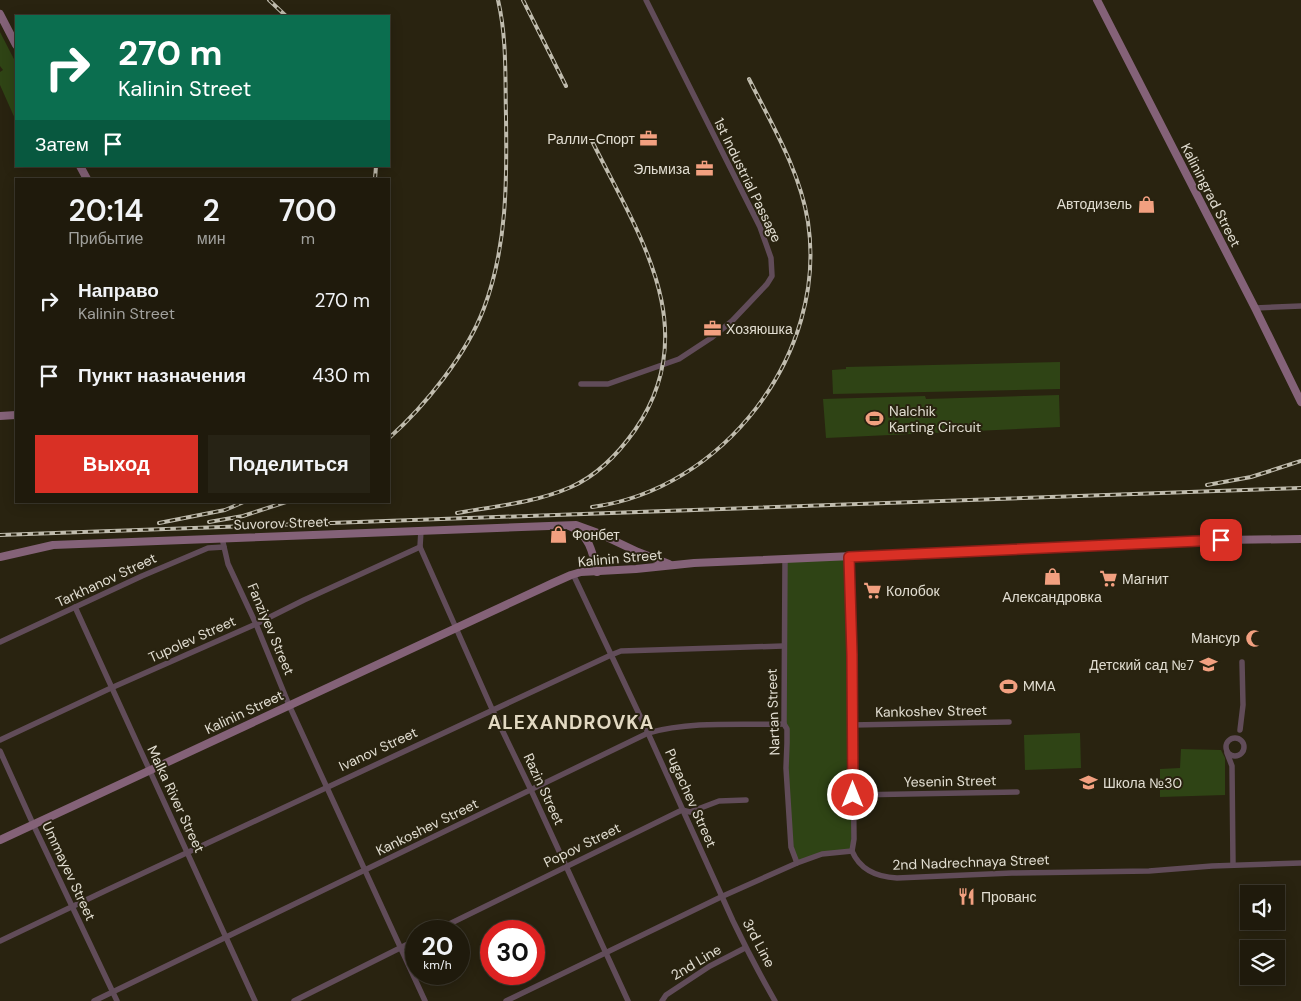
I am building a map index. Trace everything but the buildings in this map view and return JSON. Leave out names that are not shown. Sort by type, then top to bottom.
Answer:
[{"type":"main road","name":"Kaliningrad Street","points":[[1097,0],[1255,308],[1301,402]]},
{"type":"main road","points":[[0,14],[15,43]]},
{"type":"main road","points":[[0,416],[15,415]]},
{"type":"main road","points":[[565,525],[574,528],[586,539],[591,547],[597,572]]},
{"type":"main road","name":"Suvorov Street","points":[[0,557],[53,545],[223,543],[421,530],[565,525],[581,526],[638,552],[673,565]]},
{"type":"main road","name":"Kalinin Street","points":[[0,840],[573,574],[673,565],[785,559],[1301,538]]},
{"type":"street","name":"1st Industrial Passage","points":[[581,384],[608,384],[679,359],[692,352],[732,321],[767,284],[773,272],[772,258],[760,227],[646,0]]},
{"type":"street","points":[[1255,308],[1301,306]]},
{"type":"street","name":"Razin Street","points":[[421,530],[420,547],[492,710],[628,1001]]},
{"type":"street","name":"Tarkhanov Street","points":[[0,642],[142,576],[223,543]]},
{"type":"street","name":"Fanziyev Street","points":[[223,543],[228,564],[256,624],[289,705],[425,1001]]},
{"type":"street","name":"Tupolev Street","points":[[0,740],[420,547]]},
{"type":"street","points":[[506,1001],[723,896],[797,863],[822,854],[852,851],[854,838],[849,557]]},
{"type":"street","name":"Nartan Street","points":[[785,559],[784,724],[787,736],[786,768],[791,847],[797,863]]},
{"type":"street","name":"Pugachev Street","points":[[573,574],[723,896]]},
{"type":"street","name":"Malka River Street","points":[[75,607],[186,854],[255,1001]]},
{"type":"street","name":"Ivanov Street","points":[[0,941],[611,655],[622,652],[783,646]]},
{"type":"street","points":[[1227,752],[1231,756],[1236,756],[1241,754],[1244,749],[1240,730],[1243,704],[1242,662]]},
{"type":"street","name":"Kankoshev Street","points":[[852,725],[1009,722]]},
{"type":"street","name":"Kankoshev Street","points":[[94,1001],[648,733],[662,729],[699,726],[784,724]]},
{"type":"street","points":[[1233,865],[1232,766],[1225,745],[1240,730]]},
{"type":"street","points":[[1233,738],[1238,738],[1242,742]]},
{"type":"street","name":"Ummayev Street","points":[[0,751],[117,1001]]},
{"type":"street","points":[[1232,766],[1236,756]]},
{"type":"street","name":"Yesenin Street","points":[[853,795],[1017,792]]},
{"type":"street","name":"Popov Street","points":[[457,920],[682,810],[690,812],[719,801],[746,800]]},
{"type":"street","name":"2nd Nadrechnaya Street","points":[[852,851],[860,865],[881,876],[897,878],[1012,873],[1149,871],[1233,865],[1301,863]]},
{"type":"street","name":"3rd Line","points":[[723,896],[745,948],[759,969],[775,1001]]},
{"type":"street","points":[[294,1001],[405,946]]},
{"type":"street","name":"2nd Line","points":[[662,1001],[666,995],[710,966],[745,948]]},
{"type":"green space","points":[[0,32],[15,61],[15,119],[0,85],[0,72],[3,70],[0,66]]},
{"type":"green space","points":[[1060,362],[1060,389],[833,394],[832,370],[846,369],[846,367]]},
{"type":"green space","points":[[1059,395],[1060,427],[826,438],[823,399],[925,396],[926,399]]},
{"type":"green space","points":[[849,557],[852,851],[838,852],[797,863],[791,847],[783,646],[785,559]]},
{"type":"green space","points":[[1080,733],[1081,768],[1025,770],[1024,735]]},
{"type":"green space","points":[[1181,749],[1221,750],[1225,758],[1225,795],[1160,797],[1160,769],[1180,768]]},
{"type":"railway","points":[[269,0],[285,15]]},
{"type":"railway","points":[[390,437],[417,411],[456,361],[477,325],[492,285],[501,238],[506,189],[505,58],[498,0]]},
{"type":"railway","points":[[523,0],[566,86]]},
{"type":"railway","points":[[592,507],[640,495],[684,474],[723,444],[757,408],[783,366],[801,320],[810,271],[808,222],[804,203],[792,166],[749,79]]},
{"type":"railway","points":[[457,513],[543,497],[581,482],[599,470],[622,447],[635,430],[655,392],[664,355],[664,319],[657,282],[628,211],[592,141]]},
{"type":"railway","points":[[375,178],[376,167]]},
{"type":"railway","points":[[1207,485],[1251,477],[1301,461]]},
{"type":"railway","points":[[0,535],[1301,488]]},
{"type":"railway","points":[[159,523],[225,510],[241,503]]},
{"type":"railway","points":[[209,522],[243,516],[283,503]]},
{"type":"place","name":"Ралли-Спорт","points":[[649,139]]},
{"type":"place","name":"Эльмиза","points":[[704,169]]},
{"type":"place","name":"Автодизель","points":[[1146,204]]},
{"type":"place","name":"Хозяюшка","points":[[712,329]]},
{"type":"place","name":"Nalchik Karting Circuit","points":[[875,419]]},
{"type":"place","name":"Фонбет","points":[[558,535]]},
{"type":"place","name":"Александровка","points":[[1052,577]]},
{"type":"place","name":"Магнит","points":[[1108,579]]},
{"type":"place","name":"Колобок","points":[[872,591]]},
{"type":"place","name":"Мансур","points":[[1254,638]]},
{"type":"place","name":"Детский сад №7","points":[[1208,665]]},
{"type":"place","name":"MMA","points":[[1009,686]]},
{"type":"place","name":"Школа №30","points":[[1089,783]]},
{"type":"place","name":"Прованс","points":[[967,897]]},
{"type":"district","name":"ALEXANDROVKA","points":[[571,722]]},
{"type":"route","points":[[853,795],[849,557],[1221,540]]}]
